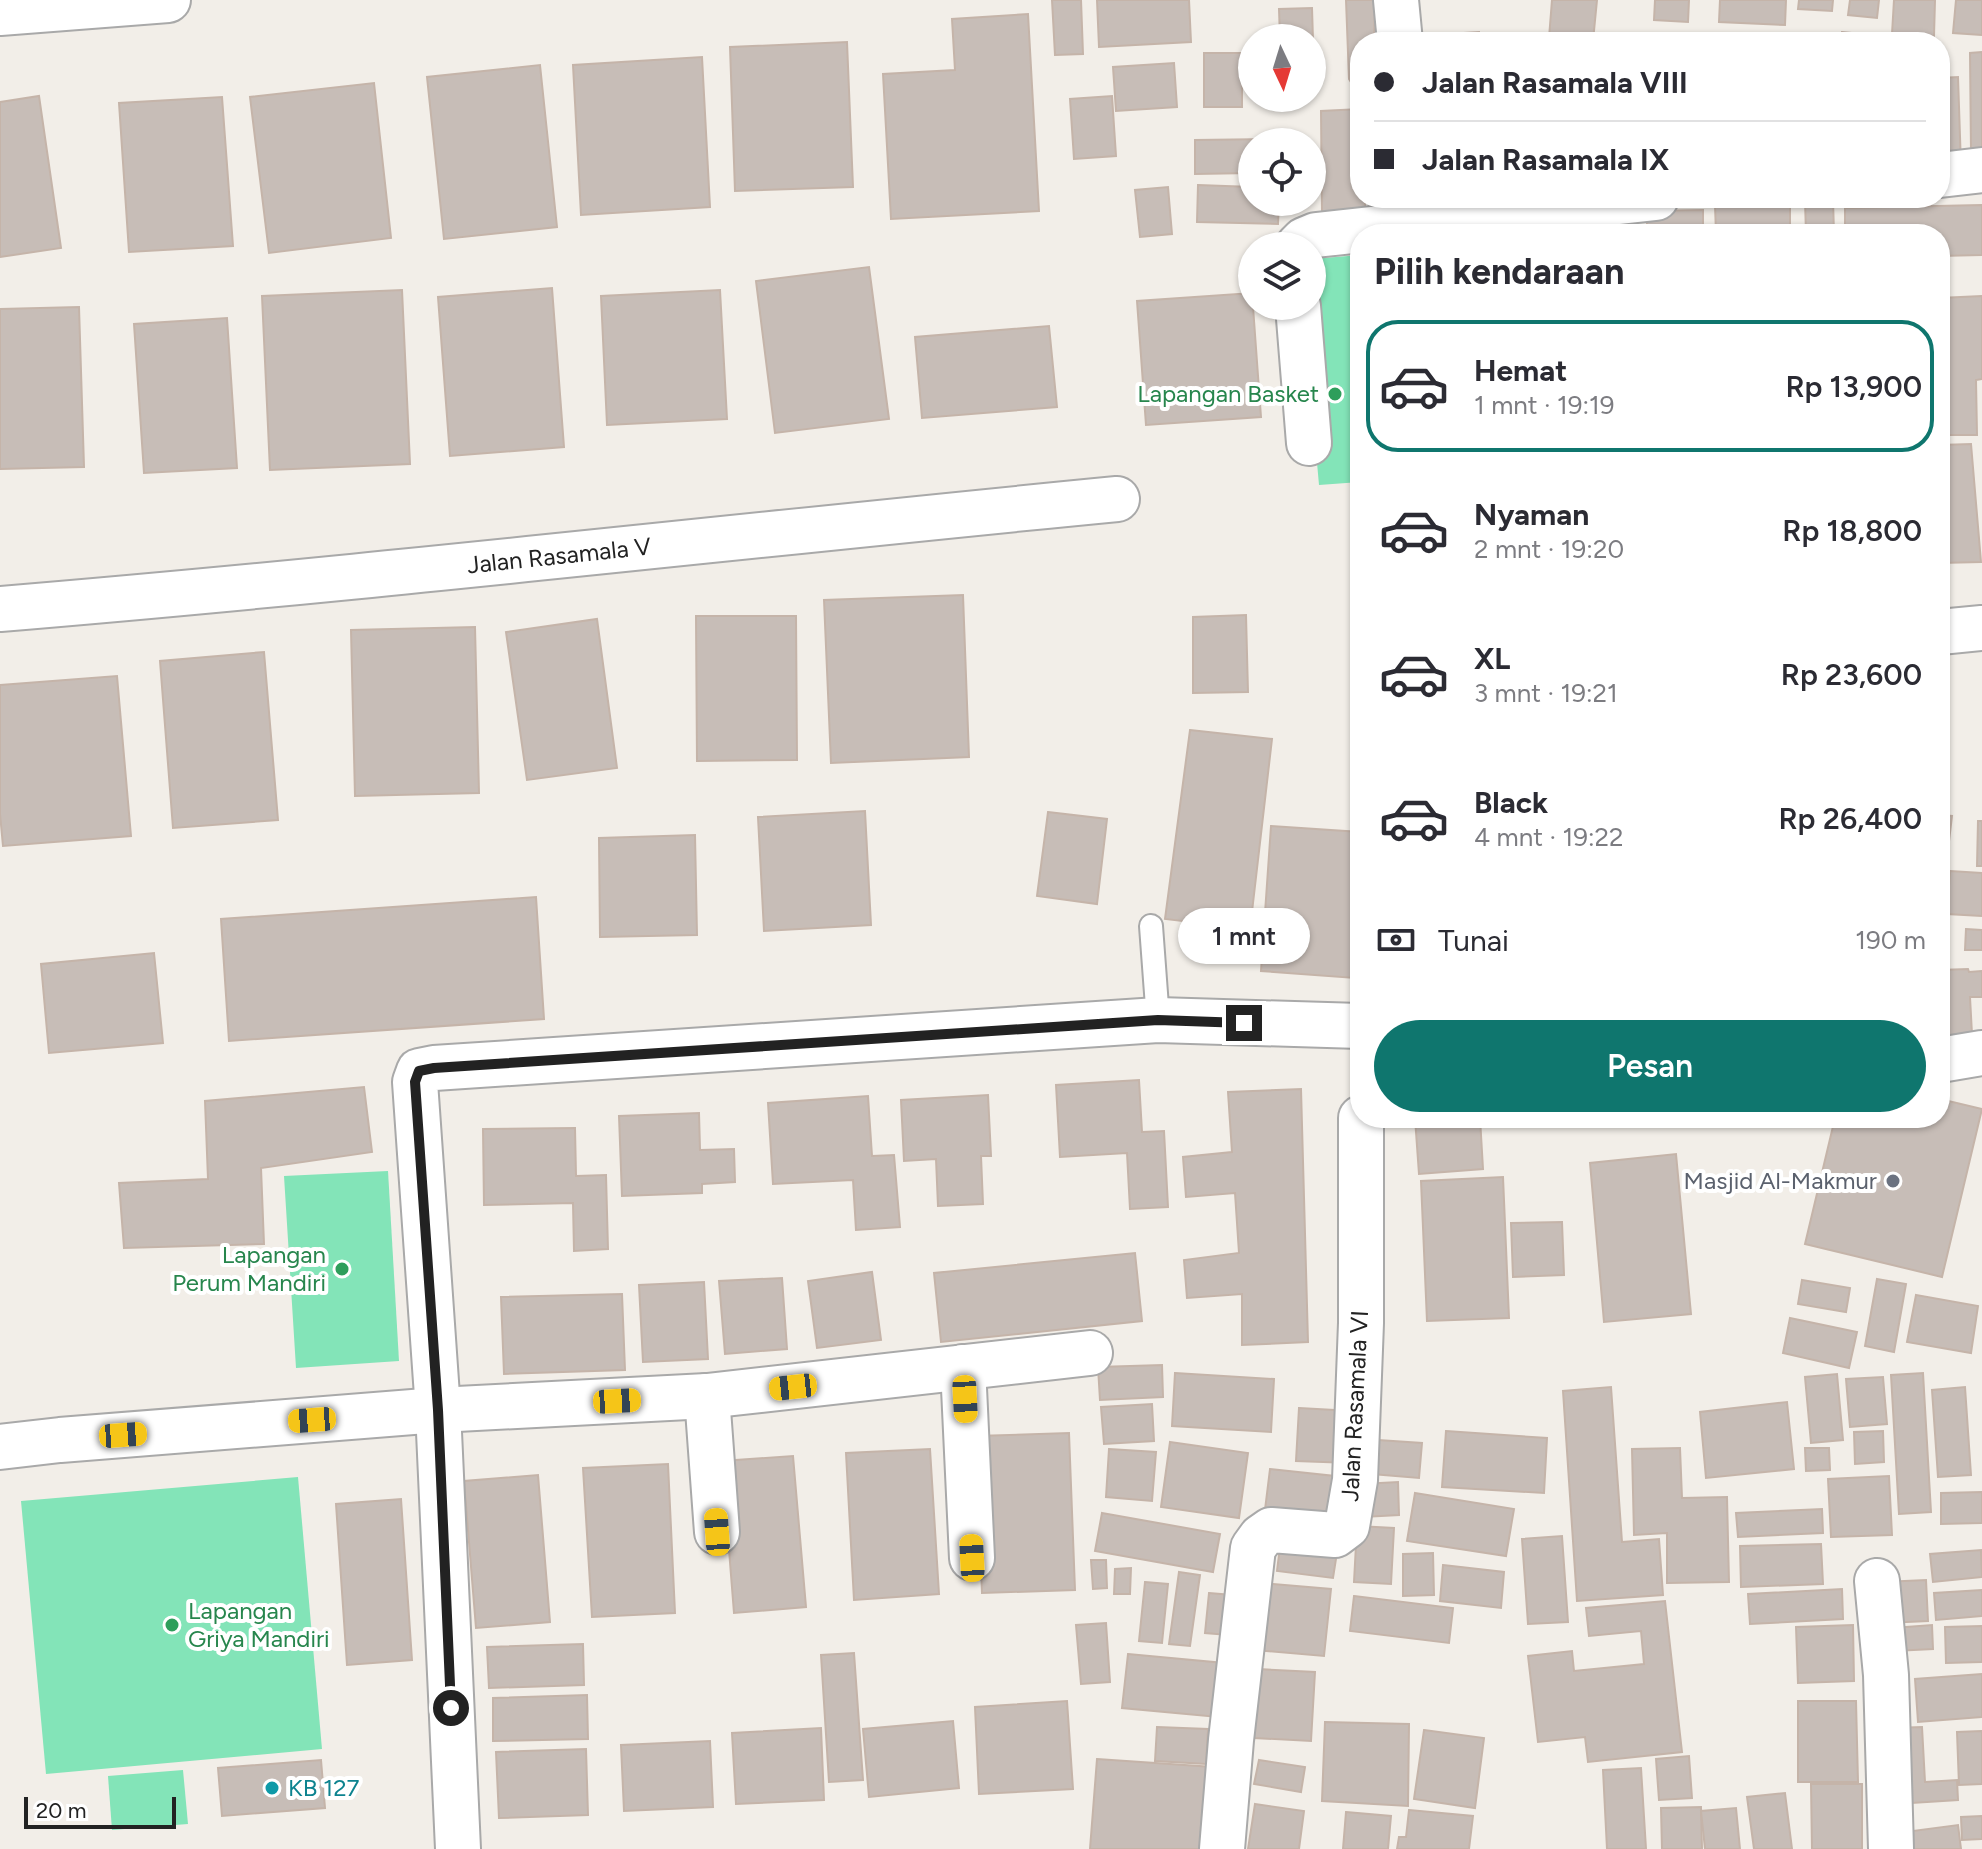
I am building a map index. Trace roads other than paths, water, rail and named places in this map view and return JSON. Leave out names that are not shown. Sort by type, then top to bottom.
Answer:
[{"type":"street","points":[[0,13],[168,0]]},
{"type":"street","points":[[1396,0],[1399,32]]},
{"type":"street","points":[[1950,174],[1982,170]]},
{"type":"street","points":[[1412,224],[1559,208]]},
{"type":"street","points":[[1326,234],[1350,231]]},
{"type":"street","points":[[1299,320],[1309,443]]},
{"type":"street","name":"Jalan Rasamala V","points":[[0,609],[590,554],[882,521],[1117,499]]},
{"type":"street","points":[[1950,631],[1982,628]]},
{"type":"street","points":[[458,1849],[438,1410],[415,1082],[419,1071],[1158,1020],[1350,1026]]},
{"type":"street","points":[[1950,1058],[1982,1053]]},
{"type":"street","name":"Jalan Rasamala VI","points":[[1222,1849],[1253,1548],[1271,1530],[1335,1535],[1347,1526],[1355,1480],[1361,1323],[1361,1128]]},
{"type":"street","points":[[0,1447],[438,1410],[707,1396],[1090,1353]]},
{"type":"street","points":[[963,1367],[972,1558]]},
{"type":"street","points":[[707,1396],[717,1532]]},
{"type":"street","points":[[1877,1581],[1886,1675],[1891,1849]]},
{"type":"lane","points":[[1151,926],[1158,1020]]},
{"type":"place","name":"Lapangan Basket","points":[[1335,394]]},
{"type":"place","name":"Masjid Al-Makmur","points":[[1893,1181]]},
{"type":"place","name":"Lapangan Perum Mandiri","points":[[342,1269]]},
{"type":"place","name":"Lapangan Griya Mandiri","points":[[172,1625]]},
{"type":"place","name":"KB 127","points":[[272,1788]]}]
